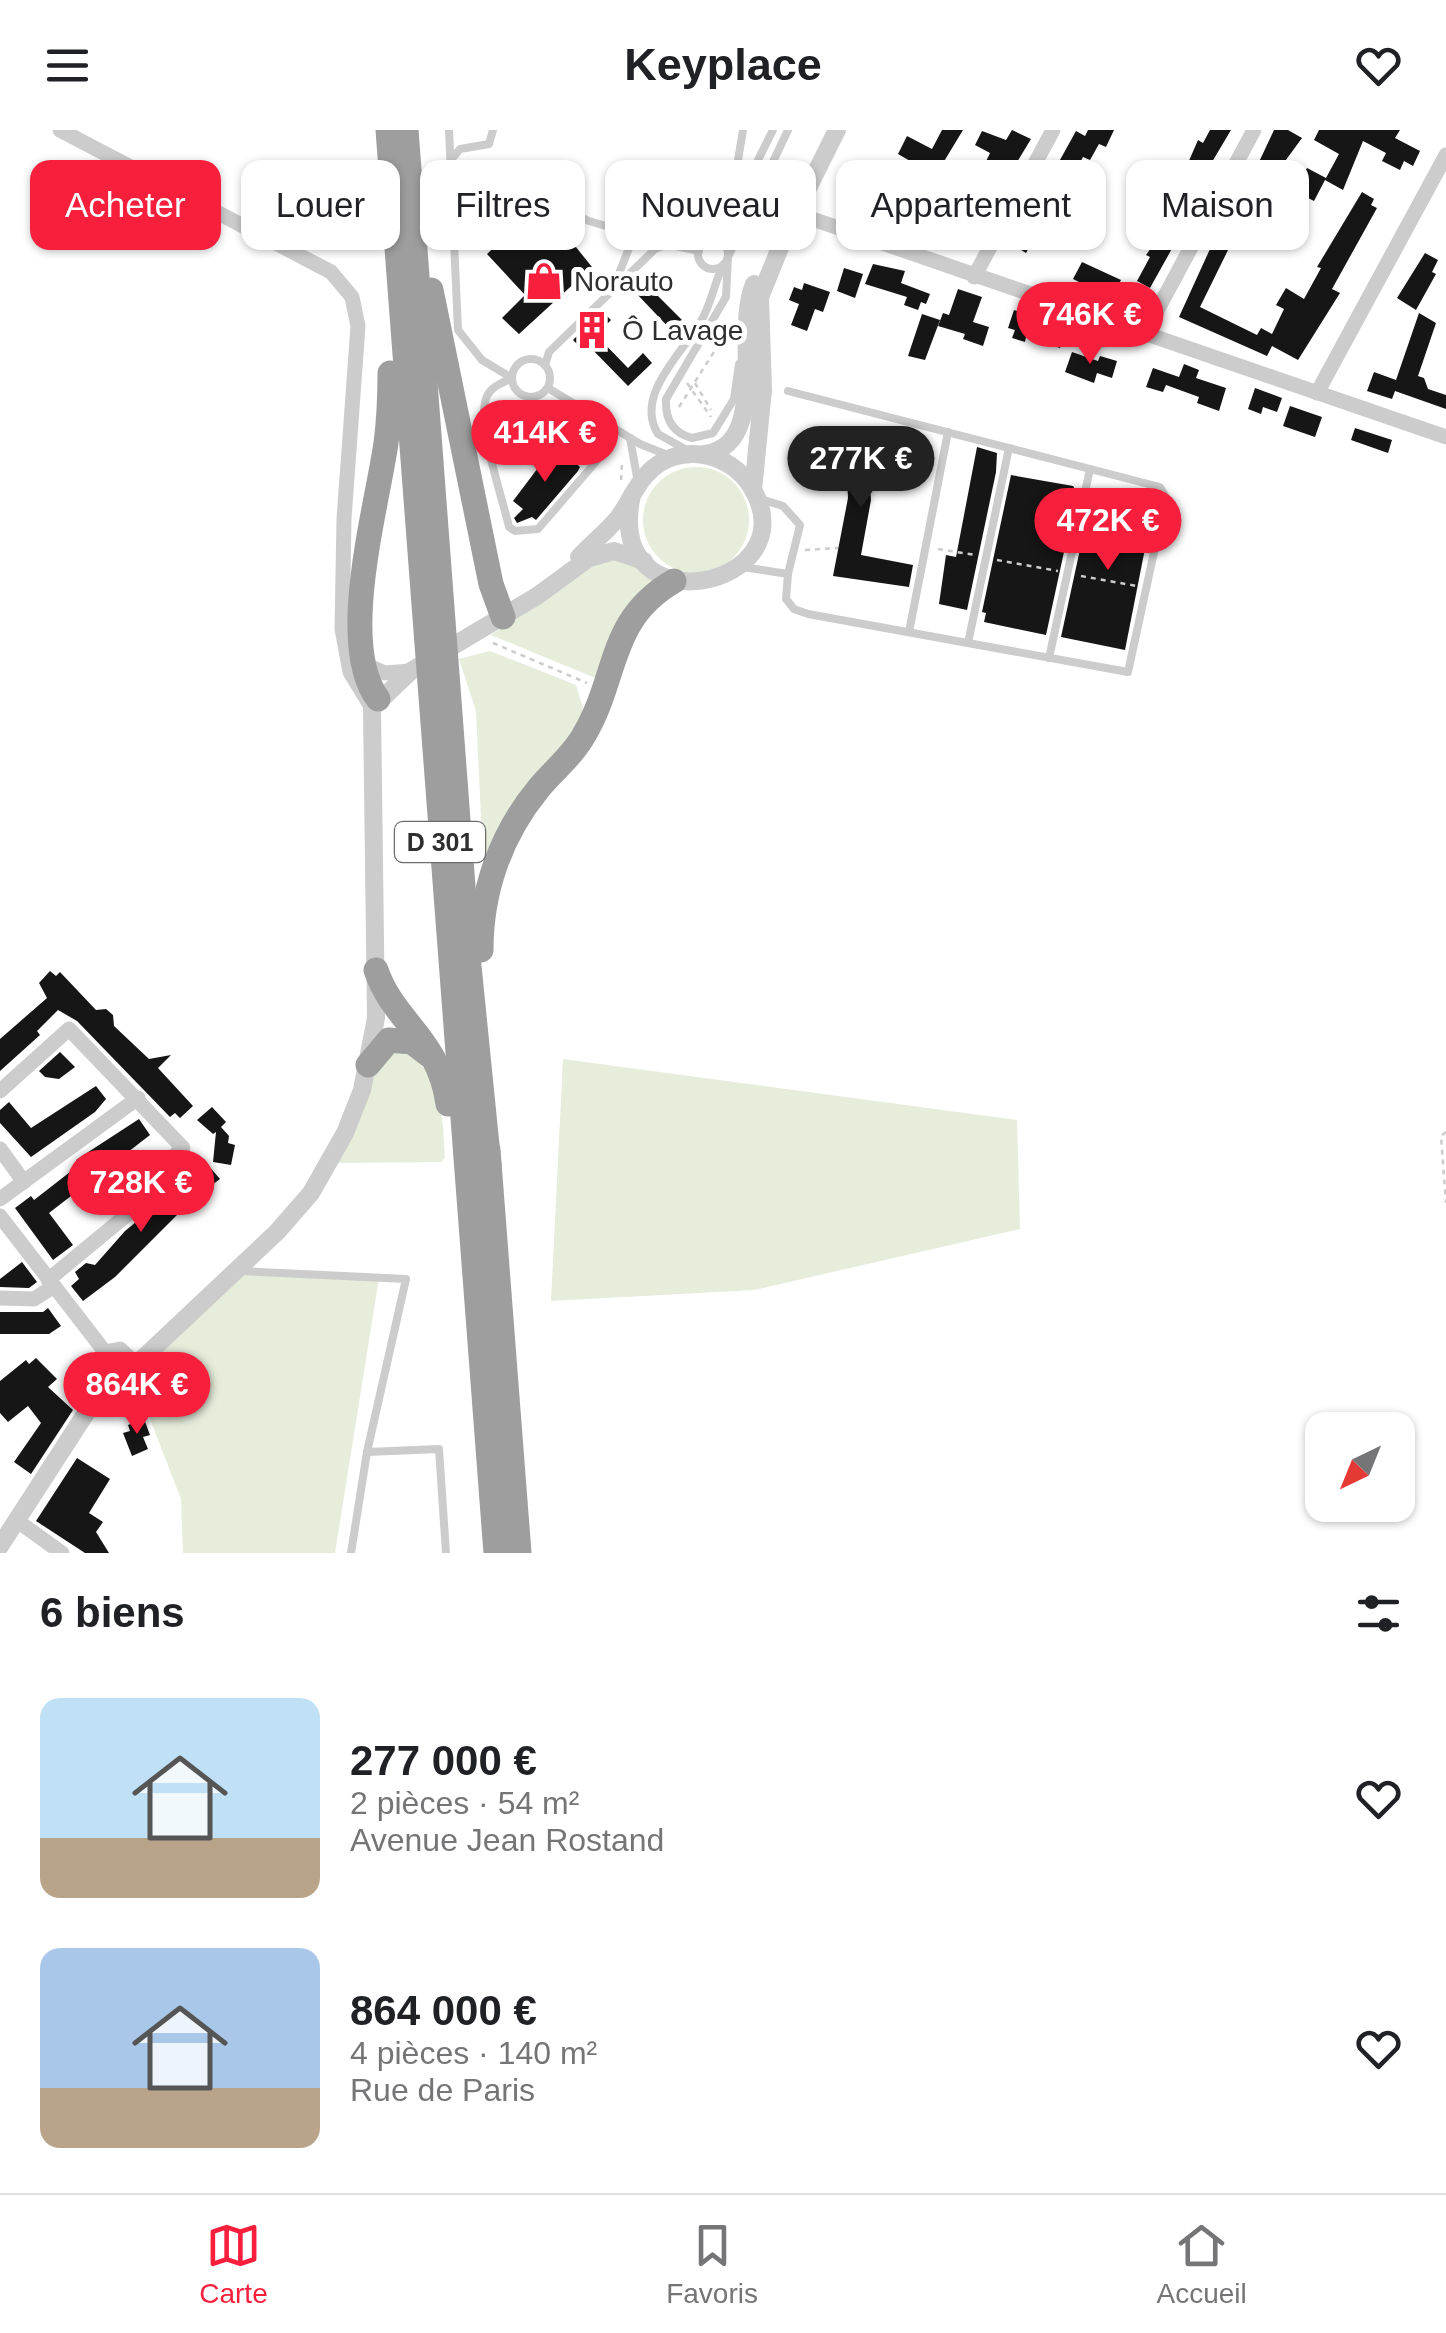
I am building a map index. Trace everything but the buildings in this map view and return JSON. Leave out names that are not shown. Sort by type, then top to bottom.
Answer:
[{"type":"highway","name":"D 301","points":[[388,130],[495,1553]]},
{"type":"highway","name":"D 301","points":[[406,130],[519,1553]]},
{"type":"highway","points":[[419,130],[434,309],[458,405],[491,584],[503,617]]},
{"type":"highway","points":[[375,704],[364,680],[364,558],[386,444],[390,372],[402,352]]},
{"type":"highway","points":[[489,1166],[481,942],[491,876],[514,823],[582,739],[632,616],[653,594],[674,582]]},
{"type":"highway","points":[[376,970],[441,1070],[448,1105],[495,1553]]},
{"type":"highway","points":[[368,1065],[380,1045],[402,1040],[423,1049],[441,1070]]},
{"type":"street","points":[[60,130],[330,272],[346,286],[358,326],[344,519],[343,646],[360,693],[375,704]]},
{"type":"street","points":[[974,277],[1053,130]]},
{"type":"street","points":[[1144,334],[1254,130]]},
{"type":"street","points":[[816,166],[830,135]]},
{"type":"street","points":[[1317,393],[1445,160]]},
{"type":"street","points":[[816,228],[974,277],[1446,437]]},
{"type":"street","points":[[550,588],[616,520],[648,472],[674,457],[728,447],[742,426],[744,310],[775,250]]},
{"type":"street","points":[[0,1546],[88,1410],[238,1271],[311,1192],[345,1133],[368,1065],[376,1018],[368,724],[375,704],[410,671],[550,588],[600,553],[626,552],[674,582],[697,584],[719,580],[738,568],[758,534],[755,494],[763,390],[758,304],[779,250]]},
{"type":"street","points":[[704,454],[735,467],[755,494]]},
{"type":"street","points":[[634,492],[628,530],[644,561]]},
{"type":"street","points":[[344,519],[370,523]]},
{"type":"street","points":[[343,646],[363,664],[385,674],[410,671]]},
{"type":"street","points":[[0,1091],[69,1029],[184,1148],[145,1182],[140,1204],[34,1298],[0,1298]]},
{"type":"street","points":[[0,1199],[138,1098]]},
{"type":"street","points":[[0,1150],[24,1182]]},
{"type":"street","points":[[0,1216],[106,1352],[105,1363],[125,1372]]},
{"type":"street","points":[[106,1352],[120,1348],[125,1372]]},
{"type":"street","points":[[16,1520],[62,1553]]},
{"type":"lane","points":[[449,130],[449,160]]},
{"type":"lane","points":[[452,160],[460,150],[489,144],[494,130]]},
{"type":"lane","points":[[739,130],[726,254],[726,297],[666,400],[665,413],[678,433],[692,438],[706,436],[726,416],[736,390],[744,310]]},
{"type":"lane","points":[[704,454],[664,439],[654,428],[651,408],[665,372],[708,307],[742,192],[773,130]]},
{"type":"lane","points":[[698,251],[706,267],[726,254],[744,231],[754,196],[788,130]]},
{"type":"lane","points":[[698,251],[712,239],[726,254]]},
{"type":"lane","points":[[454,250],[458,330],[482,360],[512,378]]},
{"type":"lane","points":[[614,287],[628,250]]},
{"type":"lane","points":[[546,365],[524,360],[512,378],[516,391],[528,398],[540,396],[548,388],[549,352],[656,250]]},
{"type":"lane","points":[[693,250],[698,251]]},
{"type":"lane","points":[[512,378],[489,390],[484,402],[488,439],[510,527],[515,531],[538,529],[600,457],[598,445],[582,431],[555,435],[543,428]]},
{"type":"lane","points":[[548,388],[630,438],[674,457]]},
{"type":"lane","points":[[755,494],[783,506],[798,518],[786,599],[794,609],[1128,672],[1166,497],[1160,488],[788,391]]},
{"type":"lane","points":[[909,632],[948,432]]},
{"type":"lane","points":[[630,438],[636,450],[634,492]]},
{"type":"lane","points":[[968,643],[1009,448]]},
{"type":"lane","points":[[1048,658],[1090,469]]},
{"type":"lane","points":[[738,568],[788,574]]},
{"type":"lane","points":[[238,1271],[406,1279],[367,1452],[351,1553]]},
{"type":"lane","points":[[367,1452],[439,1449],[446,1553]]},
{"type":"path","points":[[926,546],[1148,588]]},
{"type":"path","points":[[794,550],[838,548]]},
{"type":"path","points":[[473,634],[603,690]]},
{"type":"path","points":[[1446,1132],[1441,1136],[1446,1203]]},
{"type":"green space","points":[[696,467],[716,471],[734,482],[745,500],[749,520],[745,540],[734,558],[716,569],[696,573],[676,569],[658,558],[647,540],[643,520],[647,500],[658,482],[676,471]]},
{"type":"green space","points":[[599,559],[630,562],[654,583],[598,679],[491,635]]},
{"type":"green space","points":[[490,651],[576,685],[583,708],[580,725],[496,834],[483,860],[476,711],[459,659]]},
{"type":"green space","points":[[399,1047],[413,1057],[432,1081],[441,1109],[445,1158],[441,1162],[333,1163],[379,1058]]},
{"type":"green space","points":[[563,1059],[1017,1120],[1020,1229],[754,1290],[551,1301]]},
{"type":"green space","points":[[238,1271],[379,1278],[335,1553],[183,1553],[181,1499],[141,1396],[176,1325]]},
{"type":"place","name":"Norauto","points":[[544,281]]},
{"type":"place","name":"Ô Lavage","points":[[592,330]]}]
